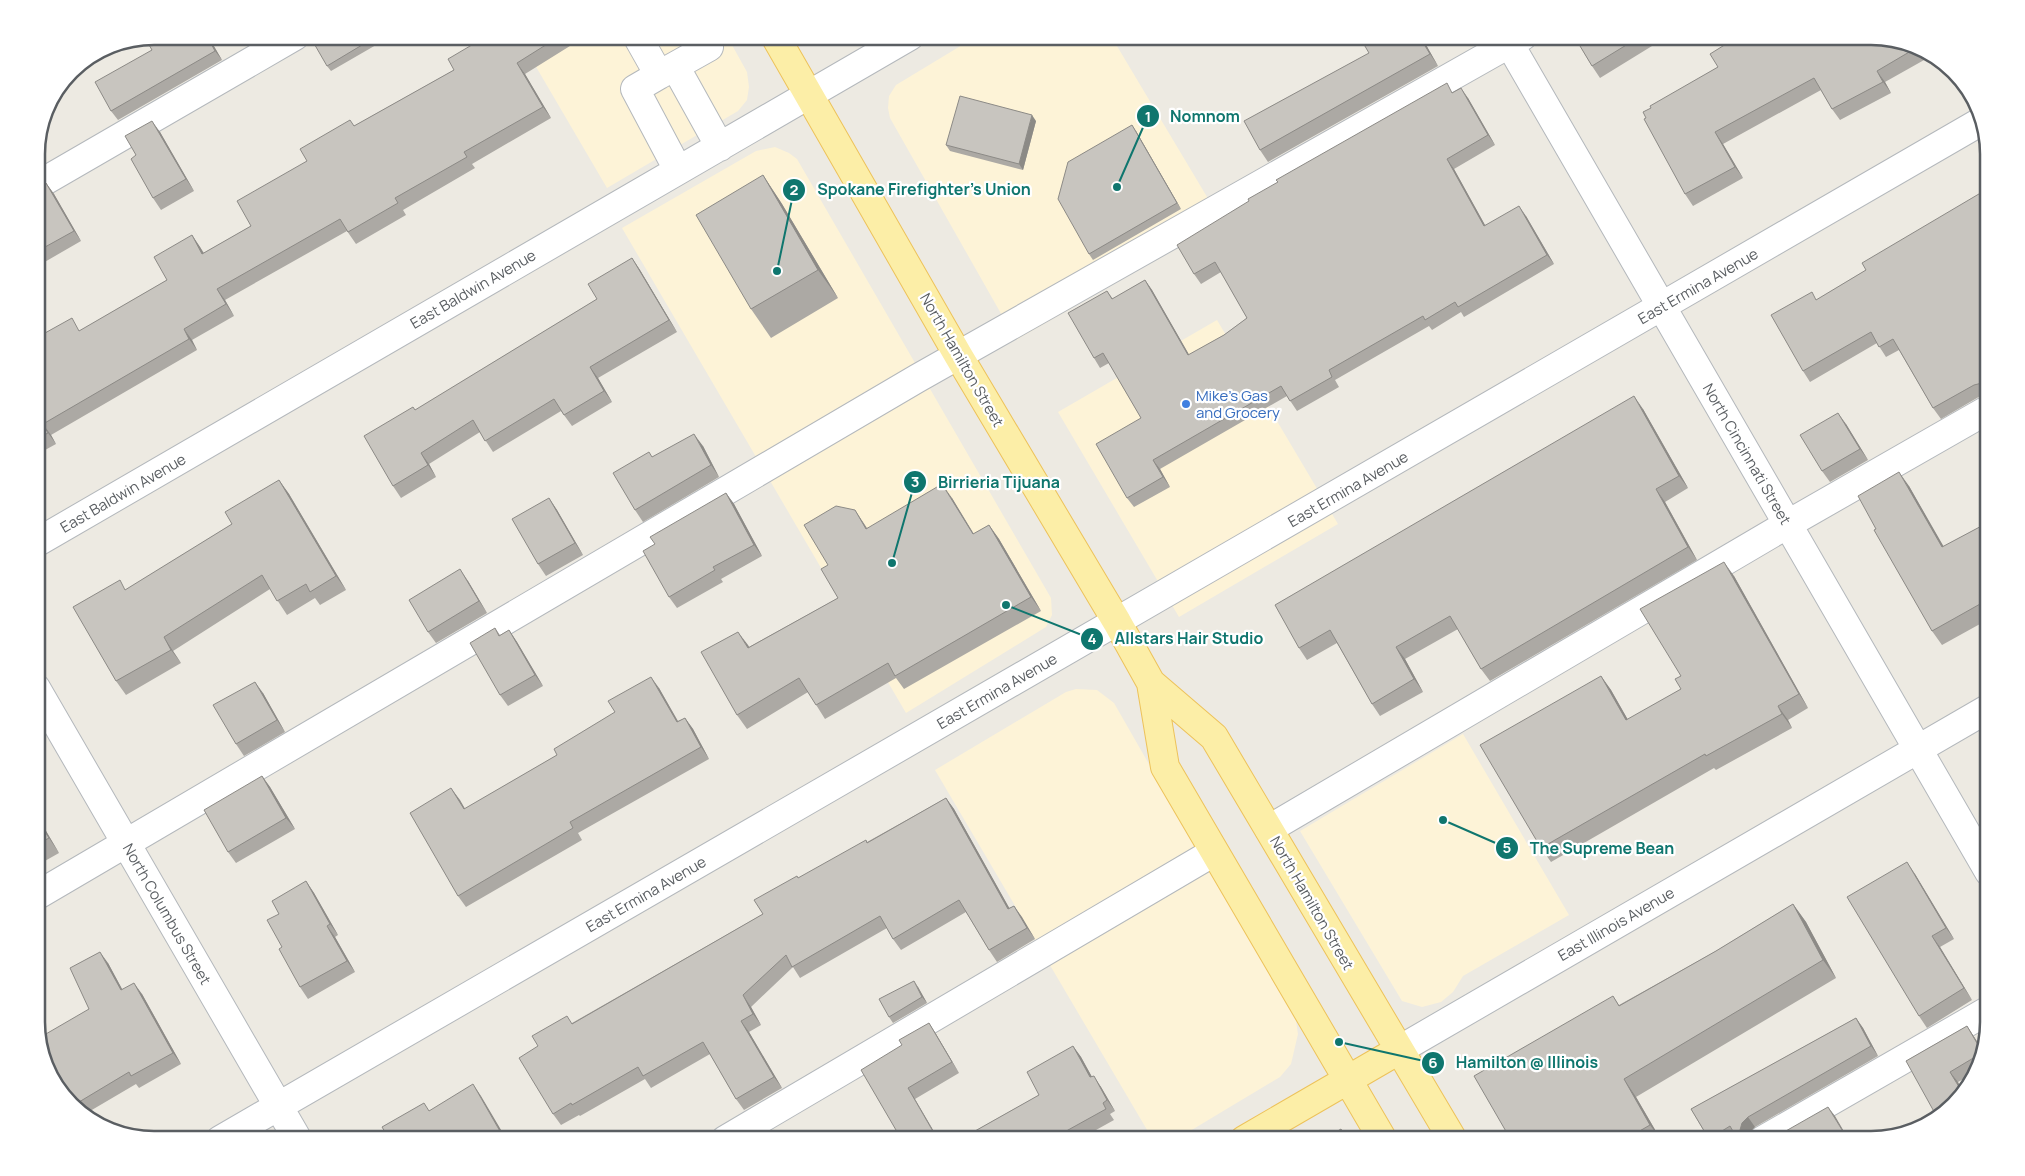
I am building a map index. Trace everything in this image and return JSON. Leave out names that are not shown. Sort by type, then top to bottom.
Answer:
[{"type":"main road","name":"North Hamilton Street","points":[[779,45],[958,355],[1117,622],[1151,683],[1165,767],[1378,1131]]},
{"type":"main road","name":"North Hamilton Street","points":[[1151,683],[1214,737],[1447,1131]]},
{"type":"main road","name":"East Illinois Avenue","points":[[1259,1131],[1399,1050]]},
{"type":"street","points":[[45,181],[279,45]]},
{"type":"street","points":[[645,45],[667,70],[720,147]]},
{"type":"street","points":[[678,170],[634,89],[705,45]]},
{"type":"street","name":"East Baldwin Avenue","points":[[45,539],[895,45]]},
{"type":"street","points":[[45,891],[127,845],[958,355],[1501,45]]},
{"type":"street","name":"North Cincinnati Street","points":[[1515,45],[1662,308],[1980,856]]},
{"type":"street","name":"East Ermina Avenue","points":[[235,1131],[1662,308],[1976,125]]},
{"type":"street","points":[[1268,829],[1788,524],[1980,414]]},
{"type":"street","name":"North Columbus Street","points":[[45,704],[293,1131]]},
{"type":"street","name":"East Illinois Avenue","points":[[1399,1050],[1980,713]]},
{"type":"street","points":[[740,1131],[1214,852]]},
{"type":"street","points":[[1780,1131],[1980,1015]]},
{"type":"shaded area","points":[[523,45],[732,45],[747,72],[749,87],[747,100],[738,111],[607,188]]},
{"type":"shaded area","points":[[962,45],[1116,45],[1222,222],[1016,340],[890,118],[888,108],[889,96],[896,85]]},
{"type":"shaded area","points":[[775,147],[797,159],[1051,598],[1052,615],[1046,627],[906,713],[622,228],[756,151]]},
{"type":"shaded area","points":[[1217,320],[1338,524],[1179,617],[1058,412]]},
{"type":"shaded area","points":[[1076,689],[1097,690],[1114,703],[1296,1021],[1298,1034],[1291,1064],[1280,1077],[1190,1131],[1148,1131],[935,770],[1066,692]]},
{"type":"shaded area","points":[[1463,734],[1569,915],[1463,976],[1453,992],[1441,1002],[1422,1007],[1402,1001],[1300,831]]},
{"type":"building","points":[[149,45],[212,45],[215,51],[111,111],[95,82],[152,50]]},
{"type":"building","points":[[315,45],[362,45],[327,66]]},
{"type":"building","points":[[472,45],[546,45],[517,63],[543,107],[464,152],[467,157],[395,198],[398,203],[348,232],[340,219],[217,289],[226,304],[184,329],[189,339],[45,423],[45,333],[72,318],[79,331],[167,280],[154,257],[192,235],[202,254],[251,226],[237,201],[307,161],[300,149],[350,120],[354,126],[454,70],[448,59]]},
{"type":"building","points":[[1364,45],[1424,45],[1430,54],[1260,150],[1244,121],[1369,53]]},
{"type":"building","points":[[1579,45],[1626,45],[1592,66]]},
{"type":"building","points":[[1724,45],[1871,45],[1886,46],[1909,52],[1877,71],[1883,82],[1832,109],[1814,78],[1715,132],[1735,167],[1685,194],[1644,119],[1646,118],[1643,112],[1651,108],[1650,106],[1718,67],[1710,54]]},
{"type":"building","points":[[1447,83],[1452,93],[1461,88],[1488,135],[1447,159],[1484,226],[1519,206],[1547,255],[1458,307],[1455,302],[1425,320],[1423,316],[1329,370],[1332,377],[1290,401],[1281,386],[1153,460],[1163,477],[1127,498],[1096,444],[1141,418],[1103,353],[1094,358],[1068,313],[1107,291],[1112,299],[1145,280],[1188,355],[1224,335],[1247,318],[1215,262],[1194,274],[1177,245],[1278,182],[1276,180]]},
{"type":"building","points":[[960,96],[1032,115],[1019,164],[946,145]]},
{"type":"building","points":[[152,121],[186,179],[153,198],[131,159],[136,155],[125,136]]},
{"type":"building","points":[[1132,125],[1177,203],[1089,254],[1058,199],[1068,162]]},
{"type":"building","points":[[763,175],[818,270],[751,309],[696,215]]},
{"type":"building","points":[[45,184],[74,231],[45,247]]},
{"type":"building","points":[[1980,193],[1980,384],[1933,408],[1893,339],[1879,347],[1871,332],[1803,371],[1771,315],[1812,292],[1816,300],[1866,270],[1862,263]]},
{"type":"building","points":[[632,258],[669,320],[590,367],[604,391],[564,415],[554,399],[485,441],[473,420],[421,453],[428,465],[393,486],[364,436],[413,407],[415,410],[597,299],[588,284]]},
{"type":"building","points":[[1634,396],[1679,476],[1656,489],[1688,547],[1481,669],[1450,616],[1396,647],[1414,679],[1372,704],[1330,630],[1299,648],[1275,605]]},
{"type":"building","points":[[1838,413],[1860,449],[1822,471],[1800,435]]},
{"type":"building","points":[[694,434],[711,465],[635,510],[613,473],[649,452],[652,457]]},
{"type":"building","points":[[1899,472],[1942,547],[1980,527],[1980,604],[1932,631],[1874,530],[1876,529],[1858,496]]},
{"type":"building","points":[[279,480],[336,576],[310,592],[306,584],[277,601],[262,575],[164,637],[171,650],[116,681],[73,607],[120,580],[125,590],[232,524],[225,512]]},
{"type":"building","points":[[942,484],[973,534],[989,525],[1031,597],[895,676],[888,663],[816,705],[799,678],[737,715],[701,652],[738,632],[748,648],[838,598],[821,569],[828,565],[804,525],[836,506],[855,510],[866,529]]},
{"type":"building","points":[[726,493],[754,545],[713,567],[715,570],[669,597],[643,551],[655,544],[650,537]]},
{"type":"building","points":[[549,498],[575,543],[538,564],[512,519]]},
{"type":"building","points":[[1724,562],[1799,694],[1778,706],[1782,714],[1706,756],[1705,754],[1541,848],[1480,745],[1601,676],[1626,720],[1681,689],[1675,679],[1681,676],[1640,609]]},
{"type":"building","points":[[460,569],[479,601],[428,632],[409,600]]},
{"type":"building","points":[[495,628],[499,636],[509,630],[535,675],[500,695],[470,643]]},
{"type":"building","points":[[651,677],[677,722],[685,718],[701,747],[570,822],[573,828],[458,896],[410,813],[451,788],[464,809],[557,755],[554,749],[615,712],[608,701]]},
{"type":"building","points":[[255,682],[277,720],[236,744],[213,705]]},
{"type":"building","points":[[262,776],[286,818],[228,852],[204,810]]},
{"type":"building","points":[[946,798],[1008,909],[1014,906],[1027,928],[989,950],[959,900],[893,939],[880,916],[792,967],[786,955],[743,995],[753,1014],[741,1021],[774,1077],[736,1099],[703,1042],[643,1076],[638,1067],[553,1114],[519,1058],[538,1046],[532,1036],[567,1016],[572,1024],[763,914],[754,900],[866,840],[867,843]]},
{"type":"building","points":[[45,832],[49,838],[45,840]]},
{"type":"building","points":[[1907,862],[1946,928],[1932,936],[1964,988],[1919,1016],[1847,897]]},
{"type":"building","points":[[306,881],[330,924],[327,926],[347,961],[300,987],[279,949],[282,947],[267,920],[279,914],[272,901]]},
{"type":"building","points":[[1793,904],[1823,960],[1624,1079],[1650,1125],[1640,1131],[1506,1131],[1474,1076],[1613,996],[1619,1006],[1716,951]]},
{"type":"building","points":[[100,952],[121,990],[134,983],[173,1053],[131,1076],[129,1072],[80,1102],[63,1083],[56,1070],[46,1034],[89,1009],[70,968]]},
{"type":"building","points":[[914,981],[922,997],[889,1017],[879,999]]},
{"type":"building","points":[[1856,1018],[1871,1046],[1748,1117],[1742,1123],[1740,1131],[1733,1131],[1730,1126],[1722,1131],[1704,1131],[1691,1109]]},
{"type":"building","points":[[929,1023],[952,1062],[908,1088],[933,1131],[895,1131],[861,1070],[902,1045],[899,1040]]},
{"type":"building","points":[[1967,1026],[1978,1044],[1974,1058],[1950,1072],[1959,1087],[1958,1089],[1934,1111],[1906,1061]]},
{"type":"building","points":[[1073,1046],[1090,1077],[1094,1076],[1107,1100],[1103,1103],[1106,1109],[1066,1131],[975,1131],[1039,1095],[1027,1072]]},
{"type":"building","points":[[473,1084],[500,1131],[384,1131],[382,1127],[424,1103],[429,1111]]},
{"type":"building","points":[[1828,1107],[1843,1131],[1786,1131]]},
{"type":"place","name":"Nomnom","points":[[1117,187]]},
{"type":"place","name":"Spokane Firefighter's Union","points":[[777,271]]},
{"type":"place","name":"Mike's Gas and Grocery","points":[[1186,404]]},
{"type":"place","name":"Birrieria Tijuana","points":[[892,563]]},
{"type":"place","name":"Allstars Hair Studio","points":[[1006,605]]},
{"type":"place","name":"The Supreme Bean","points":[[1443,820]]},
{"type":"place","name":"Hamilton @ Illinois","points":[[1339,1042]]}]
